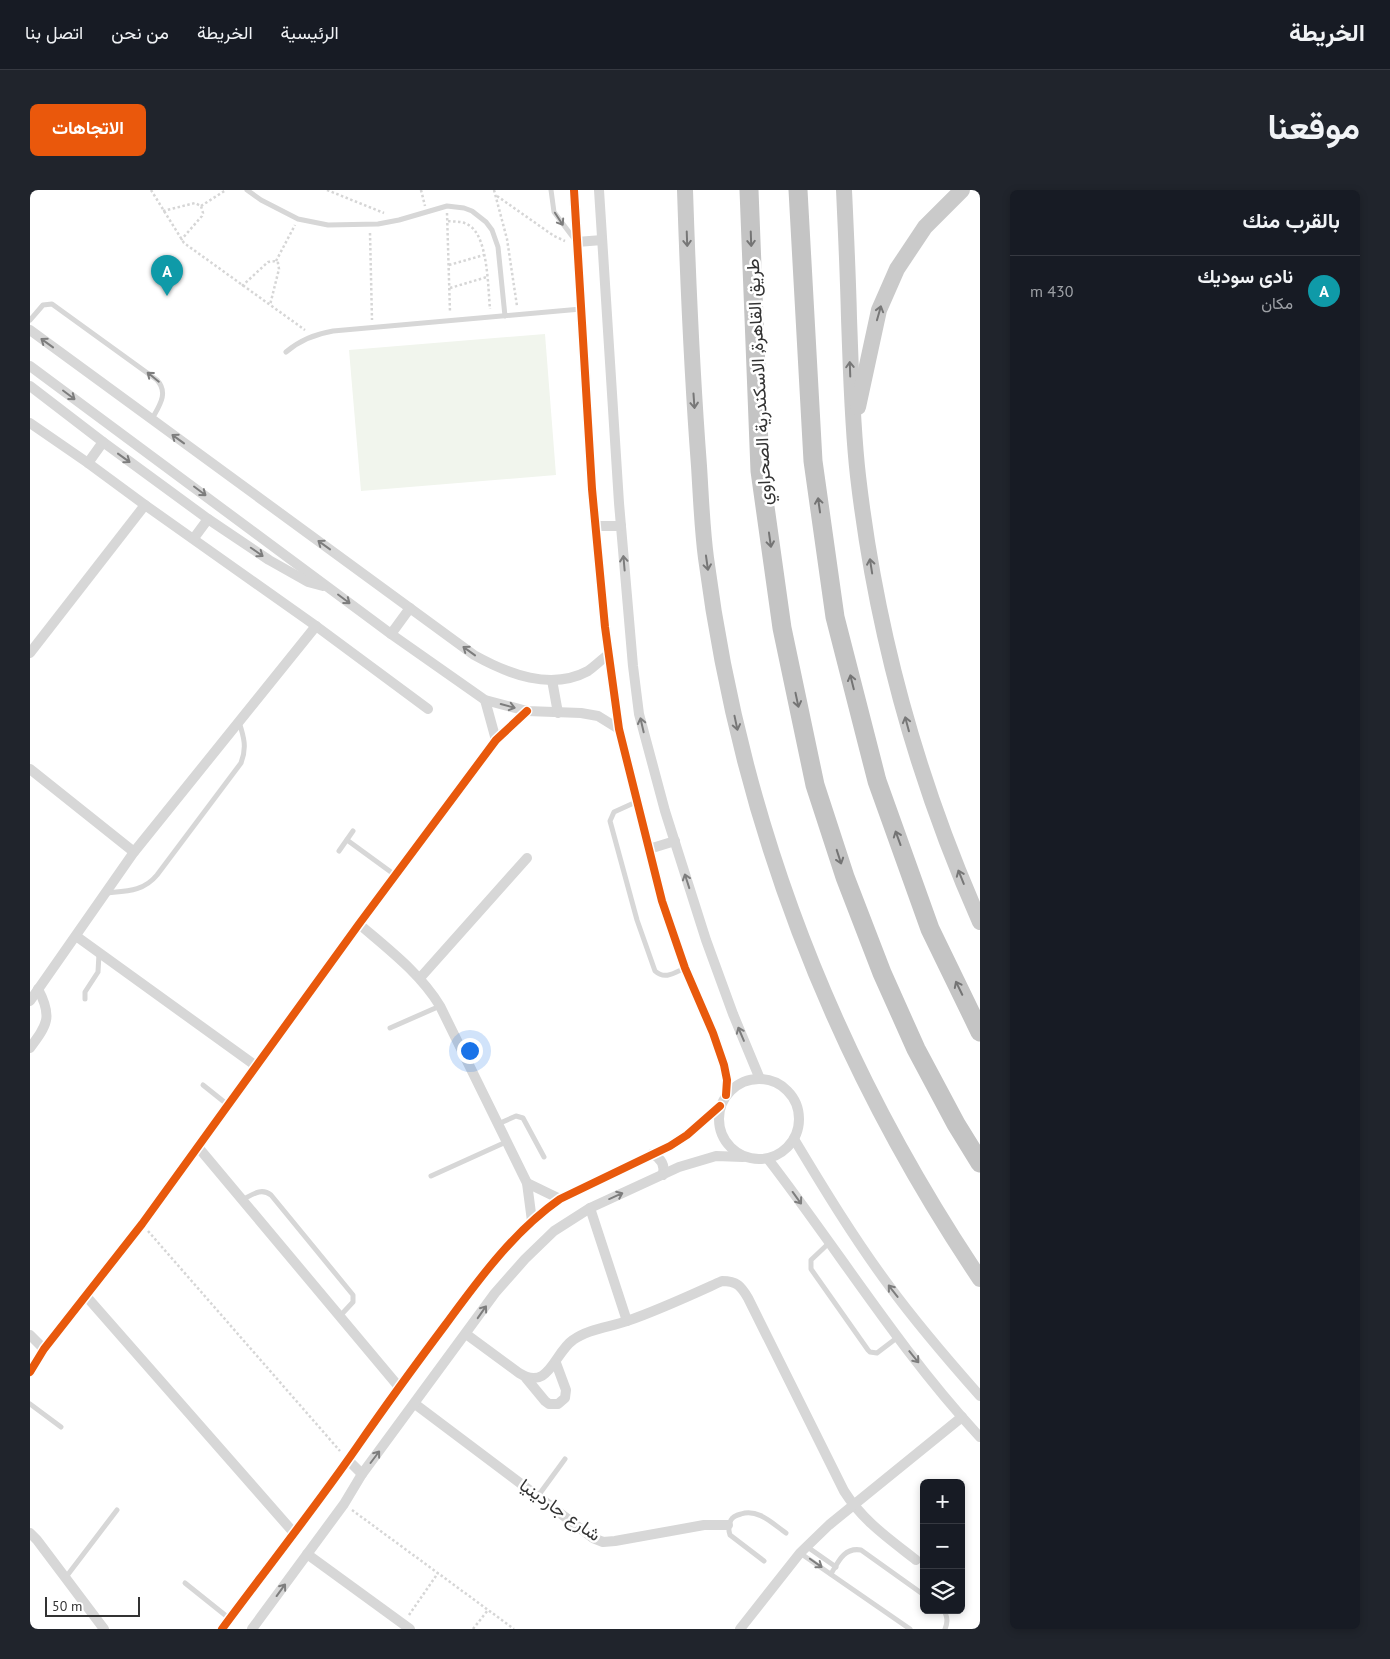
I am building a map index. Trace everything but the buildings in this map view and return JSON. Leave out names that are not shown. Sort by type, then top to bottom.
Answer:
[{"type":"highway","name":"طريق القاهرة, الاسكندرية الصحراوي","points":[[749,190],[760,471],[782,628],[815,786],[845,877],[882,973],[916,1049],[956,1124],[980,1163]]},
{"type":"highway","points":[[798,190],[813,460],[835,616],[877,781],[930,929],[980,1032]]},
{"type":"main road","points":[[685,190],[692,372],[706,554],[722,659],[745,764],[792,915],[836,1021],[874,1101],[903,1155],[930,1202],[980,1279]]},
{"type":"main road","points":[[844,190],[854,429],[866,536],[883,630],[895,682],[925,783],[980,922]]},
{"type":"main road","points":[[854,429],[879,310],[897,269],[925,228],[962,190]]},
{"type":"street","points":[[574,190],[596,526],[619,729],[662,901],[685,968],[713,1033],[724,1065],[727,1080],[726,1095]]},
{"type":"street","points":[[598,190],[621,526],[639,714],[675,841],[710,949],[733,1014],[760,1079]]},
{"type":"street","points":[[577,242],[602,240]]},
{"type":"street","points":[[30,330],[474,655],[497,668],[524,677],[552,680],[571,678],[589,670],[609,654]]},
{"type":"street","points":[[30,366],[391,634],[485,700],[527,711],[581,713],[598,716],[619,729]]},
{"type":"street","points":[[30,386],[103,442],[268,560],[308,582],[329,587]]},
{"type":"street","points":[[30,423],[194,538],[428,709]]},
{"type":"street","points":[[88,463],[103,442]]},
{"type":"street","points":[[30,653],[145,504]]},
{"type":"street","points":[[194,538],[208,518]]},
{"type":"street","points":[[596,526],[621,526]]},
{"type":"street","points":[[391,634],[410,608]]},
{"type":"street","points":[[30,1001],[134,852],[316,626]]},
{"type":"street","points":[[552,680],[558,713]]},
{"type":"street","points":[[485,700],[496,740]]},
{"type":"street","points":[[30,1372],[44,1349],[142,1224],[359,924],[496,740],[527,711]]},
{"type":"street","points":[[30,769],[134,852]]},
{"type":"street","points":[[648,849],[675,841]]},
{"type":"street","points":[[420,978],[527,858]]},
{"type":"street","points":[[359,924],[420,978],[432,992],[527,1183],[532,1221]]},
{"type":"street","points":[[76,936],[256,1066]]},
{"type":"street","points":[[30,1048],[44,1028],[47,1015],[45,1000],[38,989]]},
{"type":"street","points":[[252,1629],[344,1504],[362,1474],[495,1293],[525,1259],[554,1231],[590,1208],[679,1167],[716,1156],[743,1157],[755,1160],[768,1159],[783,1151],[794,1139],[799,1120],[796,1106],[790,1093],[779,1084],[760,1079],[741,1083],[726,1095],[720,1106],[718,1118],[720,1130],[728,1146],[743,1157]]},
{"type":"street","points":[[222,1629],[348,1460],[463,1300],[507,1246],[544,1210],[560,1199],[670,1146],[687,1135],[720,1106]]},
{"type":"street","points":[[794,1139],[825,1191],[890,1287],[941,1352],[980,1396]]},
{"type":"street","points":[[198,1147],[399,1387]]},
{"type":"street","points":[[652,1154],[662,1162],[664,1166],[663,1175]]},
{"type":"street","points":[[768,1159],[898,1337],[980,1437]]},
{"type":"street","points":[[527,1183],[560,1199]]},
{"type":"street","points":[[590,1208],[627,1321]]},
{"type":"street","points":[[526,1378],[541,1376],[550,1370],[563,1349],[573,1340],[587,1333],[627,1321],[722,1281],[733,1281],[741,1286],[844,1491],[875,1528],[916,1560]]},
{"type":"street","points":[[86,1296],[294,1532]]},
{"type":"street","points":[[30,1334],[44,1349]]},
{"type":"street","points":[[466,1334],[526,1378],[549,1404],[558,1404],[565,1398],[566,1390],[556,1363]]},
{"type":"street","name":"شارع جاردينيا","points":[[415,1404],[593,1538],[603,1542],[704,1525],[728,1526]]},
{"type":"street","points":[[740,1629],[803,1550],[853,1504],[962,1417]]},
{"type":"street","points":[[348,1460],[362,1474]]},
{"type":"street","points":[[30,1533],[104,1629]]},
{"type":"street","points":[[307,1554],[407,1626]]},
{"type":"lane","points":[[247,190],[261,200],[298,219],[328,225],[370,224],[399,220],[447,206],[472,211],[486,222],[492,230],[498,246],[505,316]]},
{"type":"lane","points":[[551,190],[552,206],[556,217],[577,242]]},
{"type":"lane","points":[[30,320],[43,305],[52,304],[157,380],[162,388],[163,397],[152,419]]},
{"type":"lane","points":[[286,352],[313,335],[333,331],[581,309]]},
{"type":"lane","points":[[105,893],[139,889],[152,881],[241,763],[245,753],[245,741],[239,722]]},
{"type":"lane","points":[[636,802],[614,812],[610,821],[629,892],[655,971],[658,974],[669,976],[685,968]]},
{"type":"lane","points":[[339,851],[353,832]]},
{"type":"lane","points":[[347,840],[396,875]]},
{"type":"lane","points":[[85,999],[85,992],[98,972],[100,953]]},
{"type":"lane","points":[[390,1028],[440,1006]]},
{"type":"lane","points":[[203,1084],[228,1105]]},
{"type":"lane","points":[[498,1124],[516,1116],[523,1118],[544,1157]]},
{"type":"lane","points":[[431,1176],[507,1142]]},
{"type":"lane","points":[[242,1200],[261,1191],[271,1195],[354,1294],[353,1302],[340,1316]]},
{"type":"lane","points":[[830,1242],[811,1260],[810,1269],[870,1352],[877,1353],[898,1337]]},
{"type":"lane","points":[[30,1404],[61,1427]]},
{"type":"lane","points":[[538,1496],[565,1460]]},
{"type":"lane","points":[[65,1577],[117,1510]]},
{"type":"lane","points":[[764,1561],[733,1538],[728,1530],[728,1526],[734,1516],[750,1512],[761,1515],[786,1533]]},
{"type":"lane","points":[[803,1550],[836,1566]]},
{"type":"lane","points":[[803,1550],[831,1574],[910,1629]]},
{"type":"lane","points":[[831,1574],[848,1551],[861,1550],[920,1592]]},
{"type":"lane","points":[[185,1583],[230,1619]]},
{"type":"lane","points":[[945,1614],[947,1618],[945,1629]]},
{"type":"path","points":[[151,190],[181,240],[242,286],[313,335]]},
{"type":"path","points":[[201,206],[226,190]]},
{"type":"path","points":[[327,190],[399,220]]},
{"type":"path","points":[[421,190],[426,212]]},
{"type":"path","points":[[496,195],[554,236],[568,242],[577,242]]},
{"type":"path","points":[[163,210],[195,203],[201,206],[202,216],[181,240]]},
{"type":"path","points":[[447,206],[451,320]]},
{"type":"path","points":[[276,261],[298,219]]},
{"type":"path","points":[[448,221],[463,222],[474,229],[481,239],[491,317]]},
{"type":"path","points":[[370,224],[372,327]]},
{"type":"path","points":[[449,264],[484,255]]},
{"type":"path","points":[[242,286],[268,262],[276,261]]},
{"type":"path","points":[[270,305],[279,270],[276,261]]},
{"type":"path","points":[[450,288],[487,277]]},
{"type":"path","points":[[142,1224],[348,1460]]},
{"type":"path","points":[[344,1504],[514,1629]]},
{"type":"path","points":[[407,1626],[438,1573]]},
{"type":"path","points":[[473,1629],[488,1610]]},
{"type":"shaded area","points":[[545,334],[556,475],[361,491],[349,350]]},
{"type":"cycle path","points":[[574,190],[592,489],[605,627],[619,729],[662,901],[685,968],[713,1033],[724,1065],[727,1080],[726,1095]]},
{"type":"cycle path","points":[[30,1372],[44,1349],[142,1224],[359,924],[496,740],[527,711]]},
{"type":"cycle path","points":[[222,1629],[324,1493],[458,1307],[512,1241],[560,1199],[670,1146],[687,1135],[720,1106]]},
{"type":"place","name":"نادى سوديك","points":[[167,296]]}]
